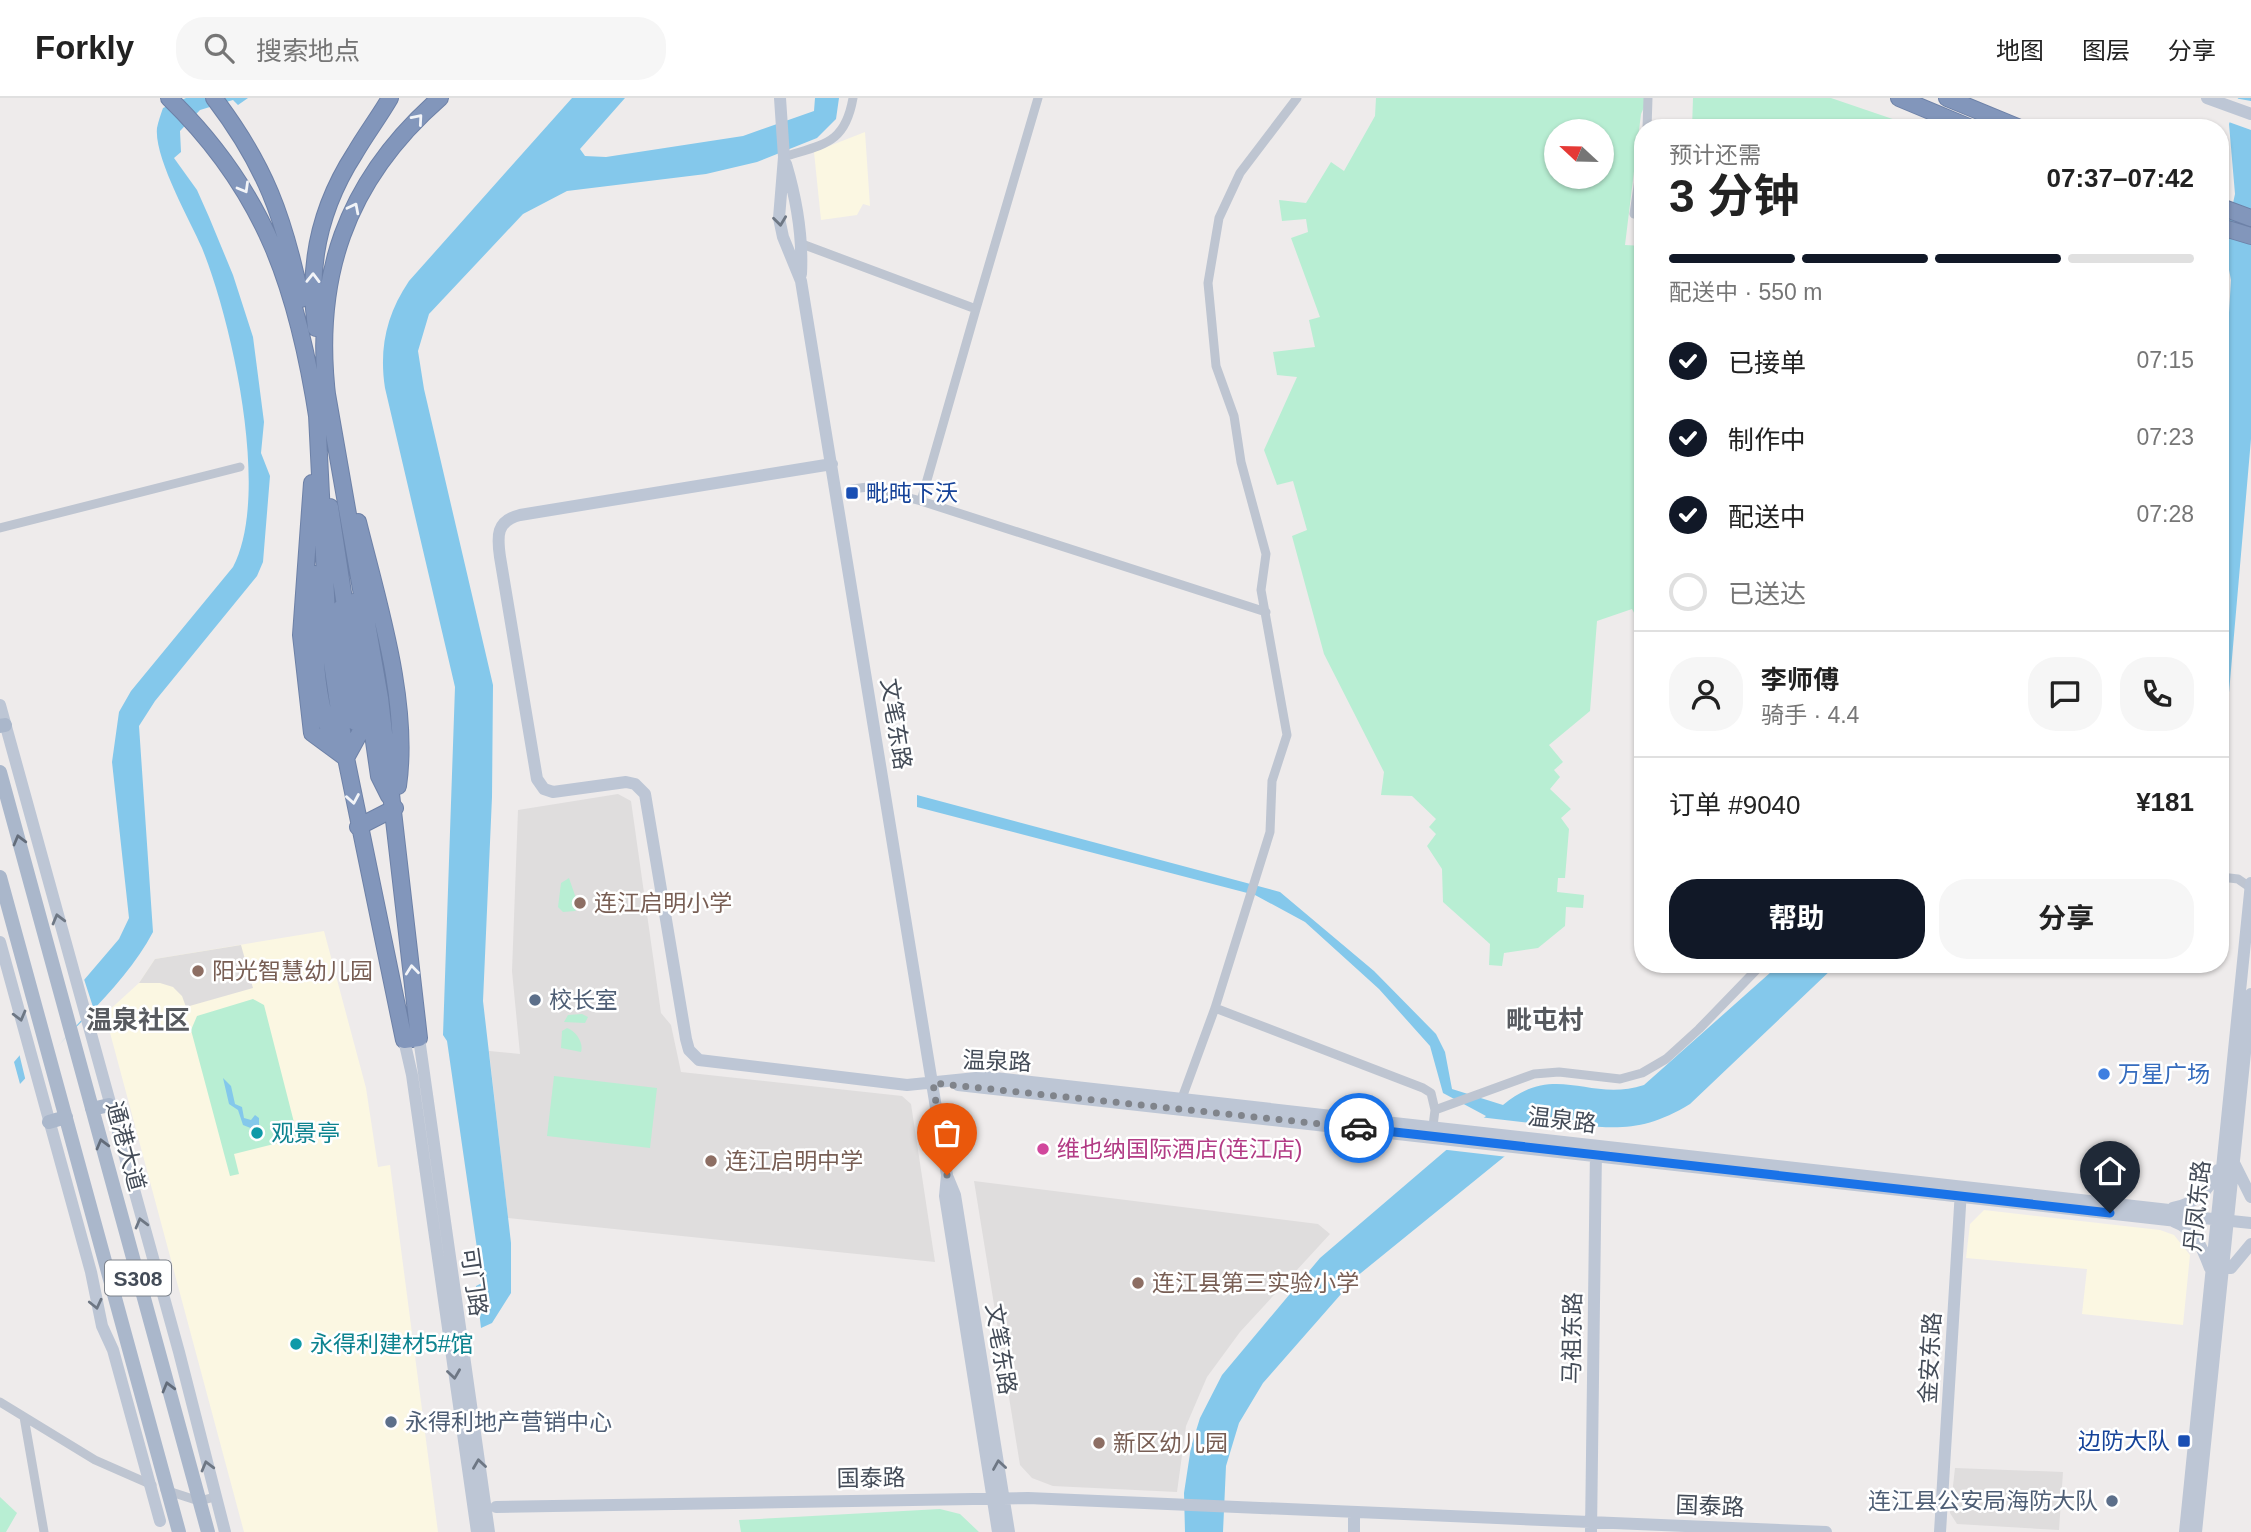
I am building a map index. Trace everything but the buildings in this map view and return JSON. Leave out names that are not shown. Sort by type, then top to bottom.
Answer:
[{"type":"highway","points":[[169,98],[205,133],[235,172],[264,224],[287,285],[324,418],[328,635],[345,758],[358,827],[412,1039]]},
{"type":"highway","points":[[214,98],[240,132],[271,187],[288,237],[306,322],[372,639],[395,808],[412,1039]]},
{"type":"highway","points":[[390,98],[330,198],[317,236],[313,271],[314,315],[379,776],[395,808]]},
{"type":"highway","points":[[395,808],[402,759],[396,695],[327,394],[324,348],[329,276],[340,238],[354,206],[398,142],[440,98]]},
{"type":"highway","points":[[1899,98],[1949,119]]},
{"type":"highway","points":[[1947,98],[1998,119]]},
{"type":"highway","points":[[2229,210],[2251,218]]},
{"type":"highway","points":[[2229,230],[2251,236]]},
{"type":"highway","points":[[327,394],[307,641],[319,732],[345,758]]},
{"type":"highway","points":[[358,827],[395,808]]},
{"type":"main road","name":"文笔东路","points":[[780,98],[784,157],[778,199],[779,218],[782,237],[801,281]]},
{"type":"main road","points":[[2207,98],[2251,114]]},
{"type":"main road","name":"文笔东路","points":[[784,157],[796,200],[803,244],[801,281],[947,1175],[955,1195],[998,1498],[998,1532]]},
{"type":"main road","points":[[832,464],[514,517],[500,527],[500,557],[539,783],[548,791],[557,793],[626,782],[639,787],[646,798],[683,1025],[691,1054],[708,1063],[907,1085],[933,1083]]},
{"type":"main road","points":[[0,705],[3,725],[225,1532]]},
{"type":"main road","name":"通港大道","points":[[0,772],[208,1532]]},
{"type":"main road","name":"S308","points":[[0,877],[179,1532]]},
{"type":"main road","name":"丹凤东路","points":[[2196,1532],[2222,1220],[2224,1149],[2251,886]]},
{"type":"main road","points":[[0,942],[91,1272],[102,1326],[113,1350],[160,1521]]},
{"type":"main road","name":"丹凤东路","points":[[2222,1220],[2233,1161],[2251,994]]},
{"type":"main road","name":"可门路","points":[[412,1039],[412,1075],[477,1532]]},
{"type":"main road","name":"可门路","points":[[412,1039],[489,1532]]},
{"type":"main road","name":"温泉路","points":[[933,1083],[979,1076],[1433,1126],[1451,1133]]},
{"type":"main road","name":"温泉路","points":[[933,1083],[1451,1133],[2251,1223]]},
{"type":"main road","points":[[92,1109],[109,1105]]},
{"type":"main road","points":[[49,1122],[66,1117]]},
{"type":"main road","points":[[2160,1214],[2182,1206],[2205,1191],[2218,1171],[2224,1149]]},
{"type":"main road","name":"马祖东路","points":[[1591,1527],[1596,1150]]},
{"type":"main road","points":[[2233,1161],[2251,1197]]},
{"type":"main road","name":"金安东路","points":[[1940,1532],[1961,1191]]},
{"type":"main road","points":[[2160,1214],[2180,1223],[2195,1236],[2217,1270],[2231,1268],[2251,1244]]},
{"type":"main road","name":"丹凤东路","points":[[2185,1532],[2217,1270]]},
{"type":"main road","name":"文笔东路","points":[[998,1498],[1009,1532]]},
{"type":"main road","name":"国泰路","points":[[496,1507],[998,1498],[1177,1504],[1591,1527],[1826,1532]]},
{"type":"main road","points":[[1354,1513],[1354,1532]]},
{"type":"street","points":[[784,157],[831,141],[844,131],[853,98]]},
{"type":"street","points":[[921,501],[1038,98]]},
{"type":"street","points":[[1182,1098],[1215,1008],[1270,832],[1272,781],[1287,735],[1261,590],[1266,554],[1241,462],[1234,416],[1216,366],[1208,283],[1219,218],[1240,173],[1297,98]]},
{"type":"street","points":[[1647,119],[1648,98]]},
{"type":"street","points":[[803,244],[976,309]]},
{"type":"street","points":[[0,528],[240,467]]},
{"type":"street","points":[[852,489],[868,487],[921,501],[1266,612]]},
{"type":"street","points":[[2229,878],[2238,879],[2251,886]]},
{"type":"street","points":[[1435,1111],[1534,1074],[1559,1072],[1620,1079],[1642,1073],[1666,1059],[1753,973]]},
{"type":"street","points":[[1215,1008],[1423,1088],[1430,1093],[1435,1111],[1433,1126]]},
{"type":"street","points":[[0,1402],[95,1460],[150,1485],[200,1501],[215,1497]]},
{"type":"street","points":[[24,1417],[44,1532]]},
{"type":"shaded area","points":[[865,132],[870,206],[863,204],[857,215],[821,220],[814,152]]},
{"type":"shaded area","name":"连江启明中学","points":[[618,794],[631,801],[661,1013],[671,1025],[681,1072],[902,1096],[911,1104],[935,1262],[508,1218],[489,1051],[520,1054],[512,971],[518,810]]},
{"type":"shaded area","points":[[324,931],[366,1088],[378,1167],[390,1165],[438,1532],[244,1532],[105,1014],[139,983],[155,959]]},
{"type":"shaded area","name":"阳光智慧幼儿园","points":[[241,945],[253,988],[186,1007],[182,996],[173,987],[160,983],[139,983],[155,959]]},
{"type":"shaded area","name":"连江县第三实验小学","points":[[974,1181],[1318,1224],[1330,1234],[1240,1332],[1207,1377],[1186,1426],[1177,1492],[1053,1486],[1032,1478],[1020,1465]]},
{"type":"shaded area","points":[[1984,1210],[2160,1230],[2174,1235],[2190,1255],[2183,1325],[2082,1314],[2087,1269],[1966,1258],[1970,1224]]},
{"type":"shaded area","points":[[1955,1468],[2063,1472],[2059,1530],[1957,1524],[1950,1513]]},
{"type":"green space","points":[[1376,98],[1648,98],[1640,119],[1634,119],[1634,171],[1625,245],[1634,246],[1634,613],[1632,609],[1597,621],[1590,711],[1549,745],[1563,762],[1554,770],[1560,777],[1550,789],[1571,809],[1561,818],[1569,829],[1565,878],[1558,878],[1557,892],[1584,895],[1583,908],[1566,907],[1565,926],[1538,948],[1504,953],[1502,966],[1489,965],[1490,944],[1443,902],[1442,869],[1427,846],[1436,834],[1429,827],[1436,819],[1412,796],[1381,795],[1384,772],[1324,654],[1292,536],[1307,530],[1293,481],[1277,485],[1264,450],[1297,377],[1277,375],[1273,352],[1315,347],[1309,320],[1320,317],[1291,238],[1308,232],[1306,219],[1282,221],[1279,200],[1306,203],[1331,162],[1344,171],[1375,116]]},
{"type":"green space","points":[[1693,98],[1831,98],[1893,119],[1692,119]]},
{"type":"green space","points":[[569,878],[579,907],[575,911],[563,912],[558,907],[561,883]]},
{"type":"green space","points":[[253,999],[264,1005],[298,1138],[234,1154],[239,1174],[230,1176],[191,1030],[197,1016]]},
{"type":"green space","points":[[582,1014],[588,1017],[585,1023],[564,1022],[568,1015]]},
{"type":"green space","points":[[567,1028],[578,1038],[581,1052],[561,1048],[562,1031]]},
{"type":"green space","points":[[554,1076],[657,1088],[650,1148],[547,1136]]},
{"type":"green space","points":[[0,1497],[17,1513],[6,1532],[0,1532]]},
{"type":"green space","points":[[940,1509],[960,1514],[979,1532],[741,1532],[739,1520]]},
{"type":"water","points":[[186,98],[248,98],[238,105],[233,100],[200,110],[180,131],[181,152],[174,158],[197,190],[209,217],[233,275],[253,337],[264,422],[261,453],[270,476],[263,562],[257,576],[155,701],[139,726],[153,932],[110,992],[20,1084],[14,1062],[119,939],[129,918],[112,762],[119,712],[131,691],[233,567],[244,536],[248,454],[235,362],[214,280],[167,172],[158,141],[157,128],[163,108]]},
{"type":"water","points":[[572,98],[625,98],[580,149],[585,156],[606,157],[743,136],[814,111],[815,98],[839,98],[836,119],[817,138],[757,162],[706,174],[567,191],[523,214],[429,314],[418,351],[424,389],[493,685],[492,797],[483,1001],[511,1243],[511,1293],[492,1323],[481,1328],[476,1286],[482,1283],[447,1041],[443,1035],[455,687],[385,388],[384,346],[395,307],[409,281]]},
{"type":"water","points":[[2238,98],[2251,98],[2251,439],[2229,693],[2229,221],[2235,194],[2229,124]]},
{"type":"water","points":[[917,795],[1280,892],[1374,971],[1436,1034],[1445,1052],[1452,1089],[1503,1105],[1522,1092],[1540,1086],[1573,1085],[1606,1090],[1644,1085],[1770,973],[1828,973],[1690,1104],[1654,1121],[1638,1125],[1605,1127],[1548,1121],[1356,1277],[1263,1383],[1239,1423],[1226,1466],[1223,1532],[1185,1532],[1184,1493],[1191,1447],[1200,1418],[1222,1375],[1320,1258],[1486,1116],[1443,1093],[1430,1046],[1379,989],[1305,922],[1255,895],[917,807]]},
{"type":"water","points":[[223,1078],[231,1086],[235,1104],[242,1107],[244,1118],[251,1120],[255,1115],[259,1118],[259,1128],[243,1125],[238,1110],[229,1104]]},
{"type":"pier","points":[[2234,98],[2251,101],[2251,130],[2227,119]]},
{"type":"pier","points":[[83,976],[93,1007],[26,1082],[19,1053]]},
{"type":"pier","points":[[1479,1117],[1548,1125],[1508,1157],[1439,1149]]},
{"type":"way so far","points":[[947,1175],[933,1083],[1004,1088],[1359,1128]]},
{"type":"place","name":"毗旽下沃","points":[[852,493]]},
{"type":"place","name":"连江启明小学","points":[[580,903]]},
{"type":"place","name":"阳光智慧幼儿园","points":[[198,971]]},
{"type":"place","name":"校长室","points":[[535,1000]]},
{"type":"place","name":"万星广场","points":[[2104,1074]]},
{"type":"place","name":"观景亭","points":[[257,1133]]},
{"type":"place","name":"维也纳国际酒店(连江店)","points":[[1043,1149]]},
{"type":"place","name":"连江启明中学","points":[[711,1161]]},
{"type":"place","name":"连江县第三实验小学","points":[[1138,1283]]},
{"type":"place","name":"永得利建材5#馆","points":[[296,1344]]},
{"type":"place","name":"永得利地产营销中心","points":[[391,1422]]},
{"type":"place","name":"边防大队","points":[[2184,1441]]},
{"type":"place","name":"新区幼儿园","points":[[1099,1443]]},
{"type":"place","name":"连江县公安局海防大队","points":[[2112,1501]]},
{"type":"district","name":"温泉社区","points":[[138,1020]]},
{"type":"district","name":"毗屯村","points":[[1545,1020]]},
{"type":"route","points":[[1359,1128],[2110,1213]]}]
